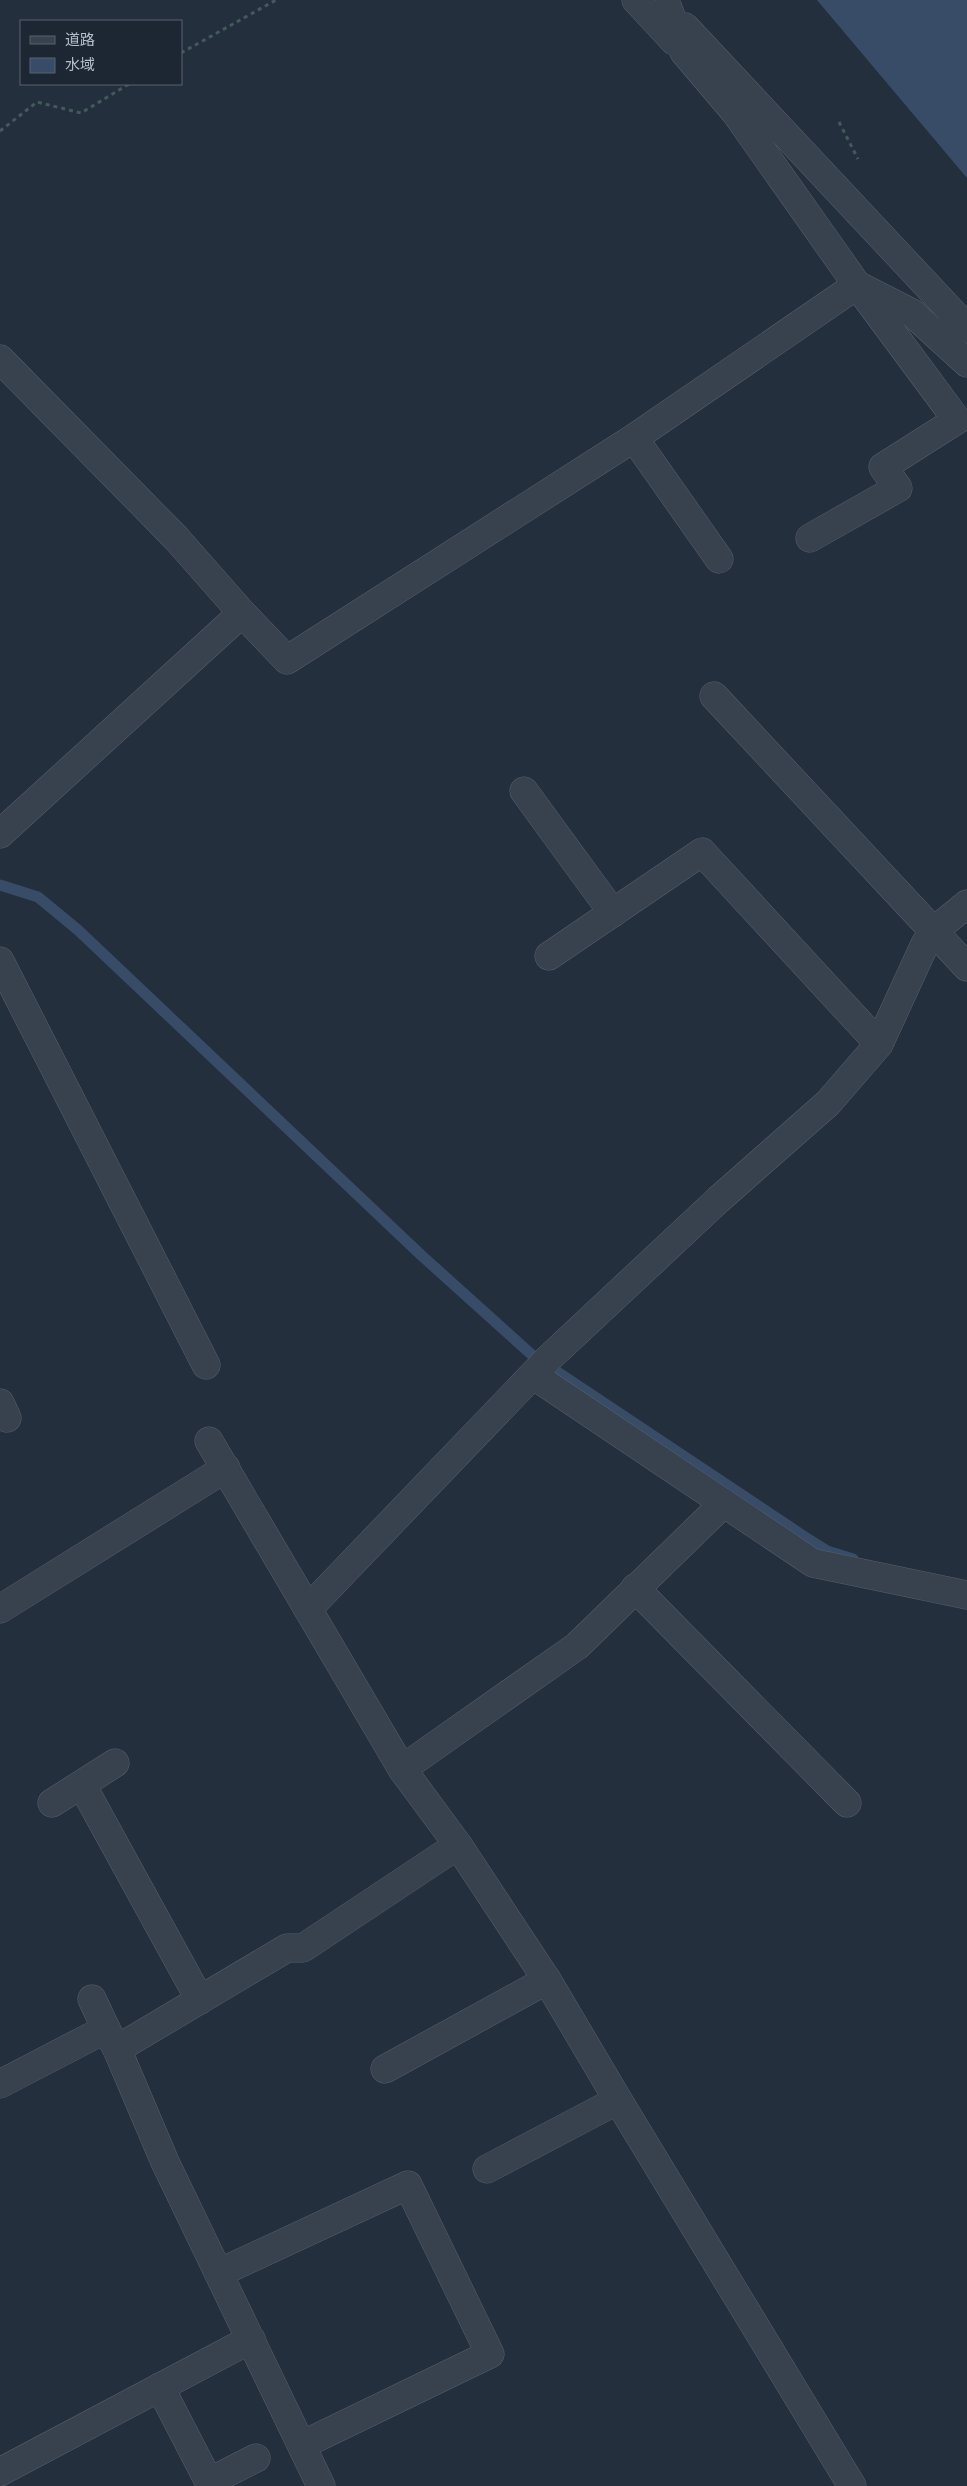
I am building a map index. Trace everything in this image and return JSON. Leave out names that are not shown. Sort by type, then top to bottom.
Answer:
[{"type":"street","points":[[636,0],[684,52],[735,112],[856,285],[957,420],[883,467],[898,488],[810,538]]},
{"type":"street","points":[[664,4],[684,52]]},
{"type":"street","points":[[664,4],[967,328]]},
{"type":"street","points":[[856,285],[912,313],[967,363]]},
{"type":"street","points":[[0,359],[176,538],[242,613],[287,660],[634,438],[856,285]]},
{"type":"street","points":[[634,438],[719,559]]},
{"type":"street","points":[[0,834],[242,613]]},
{"type":"street","points":[[714,696],[935,930],[967,967]]},
{"type":"street","points":[[524,790],[613,913]]},
{"type":"street","points":[[549,956],[702,852],[879,1044]]},
{"type":"street","points":[[308,1609],[533,1375],[718,1200],[828,1103],[879,1044],[925,944],[935,930],[967,904]]},
{"type":"street","points":[[0,961],[206,1365]]},
{"type":"street","points":[[533,1375],[813,1563],[967,1595]]},
{"type":"street","points":[[209,1441],[402,1769],[458,1845],[547,1980],[852,2486]]},
{"type":"street","points":[[0,1609],[226,1468]]},
{"type":"street","points":[[402,1769],[577,1646],[724,1503]]},
{"type":"street","points":[[636,1588],[847,1804]]},
{"type":"street","points":[[52,1804],[115,1763]]},
{"type":"street","points":[[82,1785],[200,2000]]},
{"type":"street","points":[[0,2084],[112,2039],[200,2000],[287,1948],[303,1948],[458,1845]]},
{"type":"street","points":[[385,2069],[547,1980]]},
{"type":"street","points":[[92,1999],[112,2039],[165,2162],[321,2486]]},
{"type":"street","points":[[486,2169],[618,2100]]},
{"type":"street","points":[[220,2273],[408,2185],[490,2354],[302,2445]]},
{"type":"street","points":[[0,2472],[251,2339]]},
{"type":"street","points":[[160,2387],[205,2484],[256,2458]]},
{"type":"path","points":[[182,52],[276,0]]},
{"type":"path","points":[[0,131],[37,102],[81,113],[127,85]]},
{"type":"water","points":[[817,0],[967,0],[967,178]]},
{"type":"waterway","points":[[0,885],[38,897],[78,930],[421,1255],[532,1355],[827,1551],[853,1559]]}]
